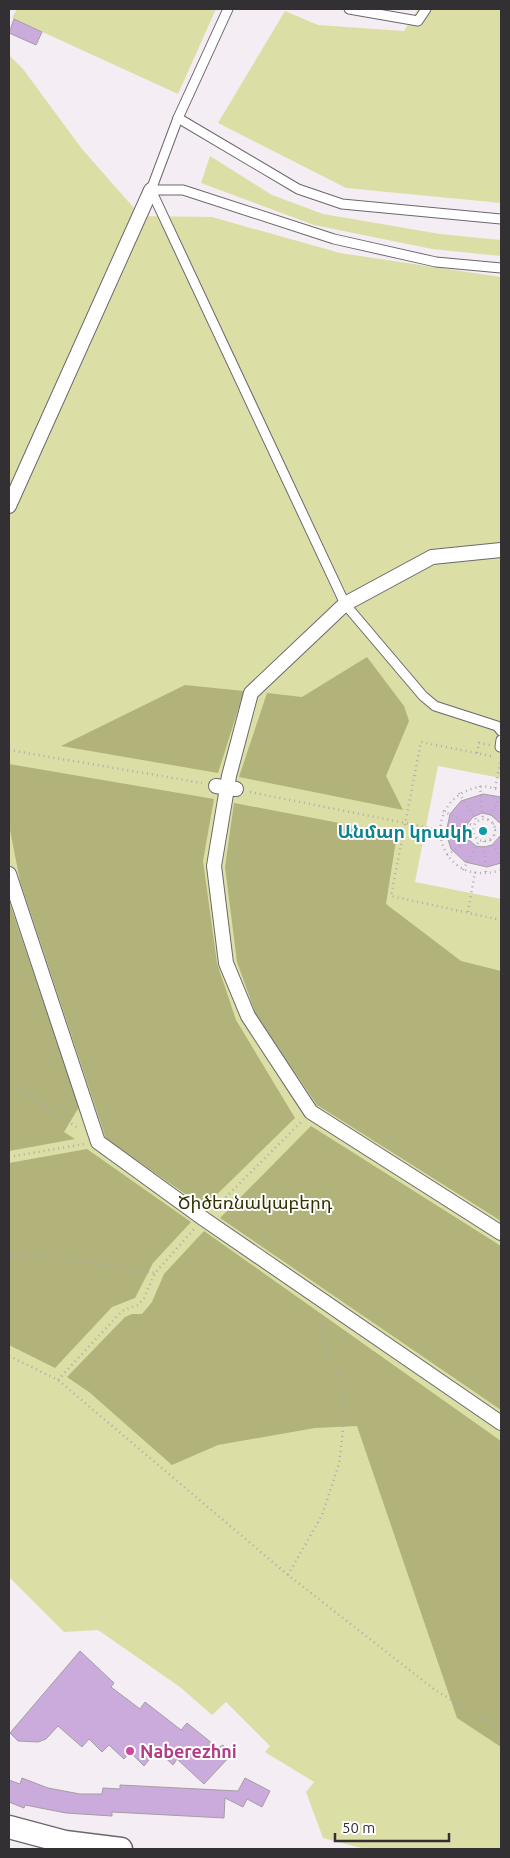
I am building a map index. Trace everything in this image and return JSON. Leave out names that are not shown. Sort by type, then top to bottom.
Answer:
[{"type":"street","points":[[9,506],[151,190]]},
{"type":"street","points":[[501,550],[432,557],[345,604],[252,693],[226,788],[214,866],[226,963],[248,1016],[311,1112],[501,1233]]},
{"type":"street","points":[[9,874],[98,1142],[204,1219],[501,1423]]},
{"type":"street","points":[[9,1827],[65,1842],[121,1849]]},
{"type":"lane","points":[[228,9],[178,118],[151,190],[345,604],[423,696],[435,706],[497,726],[501,731]]},
{"type":"lane","points":[[349,9],[418,21],[426,9]]},
{"type":"lane","points":[[178,118],[298,189],[342,204],[501,219]]},
{"type":"lane","points":[[151,190],[183,190],[353,244],[436,262],[501,268]]},
{"type":"path","points":[[495,789],[501,758],[421,742],[391,896],[501,920]]},
{"type":"path","points":[[476,753],[478,742],[500,743]]},
{"type":"path","points":[[9,750],[226,788],[405,823],[440,832],[472,831]]},
{"type":"path","points":[[480,786],[483,819]]},
{"type":"path","points":[[501,790],[480,786],[459,793],[443,811],[440,832],[447,855],[464,870],[486,874],[501,870]]},
{"type":"path","points":[[459,793],[477,821]]},
{"type":"path","points":[[488,820],[501,795]]},
{"type":"path","points":[[443,811],[474,826]]},
{"type":"path","points":[[493,824],[501,819]]},
{"type":"path","points":[[488,820],[493,824],[494,835],[490,840],[479,841],[474,837],[472,831],[474,826],[477,821],[488,820]]},
{"type":"path","points":[[495,830],[501,829]]},
{"type":"path","points":[[494,835],[501,839]]},
{"type":"path","points":[[447,855],[474,837]]},
{"type":"path","points":[[490,840],[501,858]]},
{"type":"path","points":[[464,870],[479,841]]},
{"type":"path","points":[[484,842],[486,874]]},
{"type":"path","points":[[468,912],[475,872]]},
{"type":"path","points":[[9,1082],[98,1142]]},
{"type":"path","points":[[58,1380],[122,1311],[138,1305],[144,1298],[155,1273],[204,1219],[311,1112]]},
{"type":"path","points":[[9,1157],[98,1142]]},
{"type":"path","points":[[9,1256],[48,1256],[155,1273]]},
{"type":"path","points":[[288,1575],[322,1515],[339,1464],[345,1413],[342,1379],[323,1344],[318,1298]]},
{"type":"path","points":[[9,1356],[58,1380],[288,1575],[435,1690],[501,1730]]},
{"type":"green space","points":[[17,9],[216,9],[178,94],[12,18]]},
{"type":"green space","points":[[418,9],[501,9],[501,203],[346,188],[218,123],[285,11],[318,25],[404,31]]},
{"type":"green space","name":"Ծիծեռնակաբերդ","points":[[9,55],[23,69],[82,149],[141,216],[212,217],[340,253],[501,277],[501,778],[438,766],[415,882],[501,899],[501,1849],[365,1849],[323,1838],[306,1792],[314,1782],[265,1752],[270,1746],[226,1702],[212,1715],[180,1687],[98,1630],[64,1632],[9,1577]]},
{"type":"green space","points":[[210,156],[272,195],[323,214],[440,234],[501,240],[501,256],[432,249],[314,225],[201,183]]},
{"type":"green space","points":[[367,657],[404,706],[409,721],[386,776],[403,810],[239,777],[267,693],[302,697]]},
{"type":"green space","points":[[185,685],[244,691],[218,773],[61,746]]},
{"type":"green space","points":[[9,764],[214,799],[203,861],[217,963],[236,1020],[295,1118],[204,1207],[106,1139],[20,881],[9,825]]},
{"type":"green space","points":[[234,803],[397,834],[386,904],[461,961],[501,971],[501,1221],[317,1105],[256,1015],[237,962],[225,867]]},
{"type":"green space","points":[[9,901],[79,1107],[64,1132],[75,1139],[9,1151]]},
{"type":"green space","points":[[311,1126],[501,1246],[501,1410],[220,1218]]},
{"type":"green space","points":[[87,1149],[191,1222],[153,1263],[135,1298],[112,1307],[55,1368],[9,1345],[9,1163]]},
{"type":"green space","points":[[204,1231],[501,1441],[501,1747],[457,1718],[357,1426],[315,1428],[218,1445],[172,1465],[89,1392],[67,1377],[125,1317],[132,1314],[142,1314],[152,1302],[164,1274]]},
{"type":"building","points":[[14,19],[42,32],[36,45],[9,33]]},
{"type":"building","points":[[483,794],[501,797],[501,824],[491,815],[482,813],[473,817],[468,823],[466,832],[469,840],[476,846],[484,847],[492,845],[501,835],[501,863],[487,867],[465,862],[451,849],[446,833],[450,814],[461,801]]},
{"type":"building","points":[[80,1651],[114,1683],[111,1687],[140,1709],[145,1702],[181,1730],[187,1723],[218,1748],[223,1745],[232,1754],[204,1784],[177,1759],[173,1765],[157,1750],[144,1766],[130,1752],[124,1759],[109,1745],[102,1752],[89,1739],[82,1747],[58,1726],[46,1739],[38,1742],[18,1741],[10,1733]]},
{"type":"building","points":[[22,1778],[48,1788],[80,1794],[102,1794],[103,1788],[120,1789],[120,1785],[238,1791],[245,1778],[270,1791],[262,1807],[247,1799],[243,1807],[225,1798],[224,1818],[112,1812],[112,1816],[66,1813],[25,1805],[24,1808],[9,1802],[9,1780],[20,1784]]},
{"type":"place","name":"Անմար կրակի","points":[[483,831]]},
{"type":"place","name":"Naberezhni","points":[[130,1751]]}]
